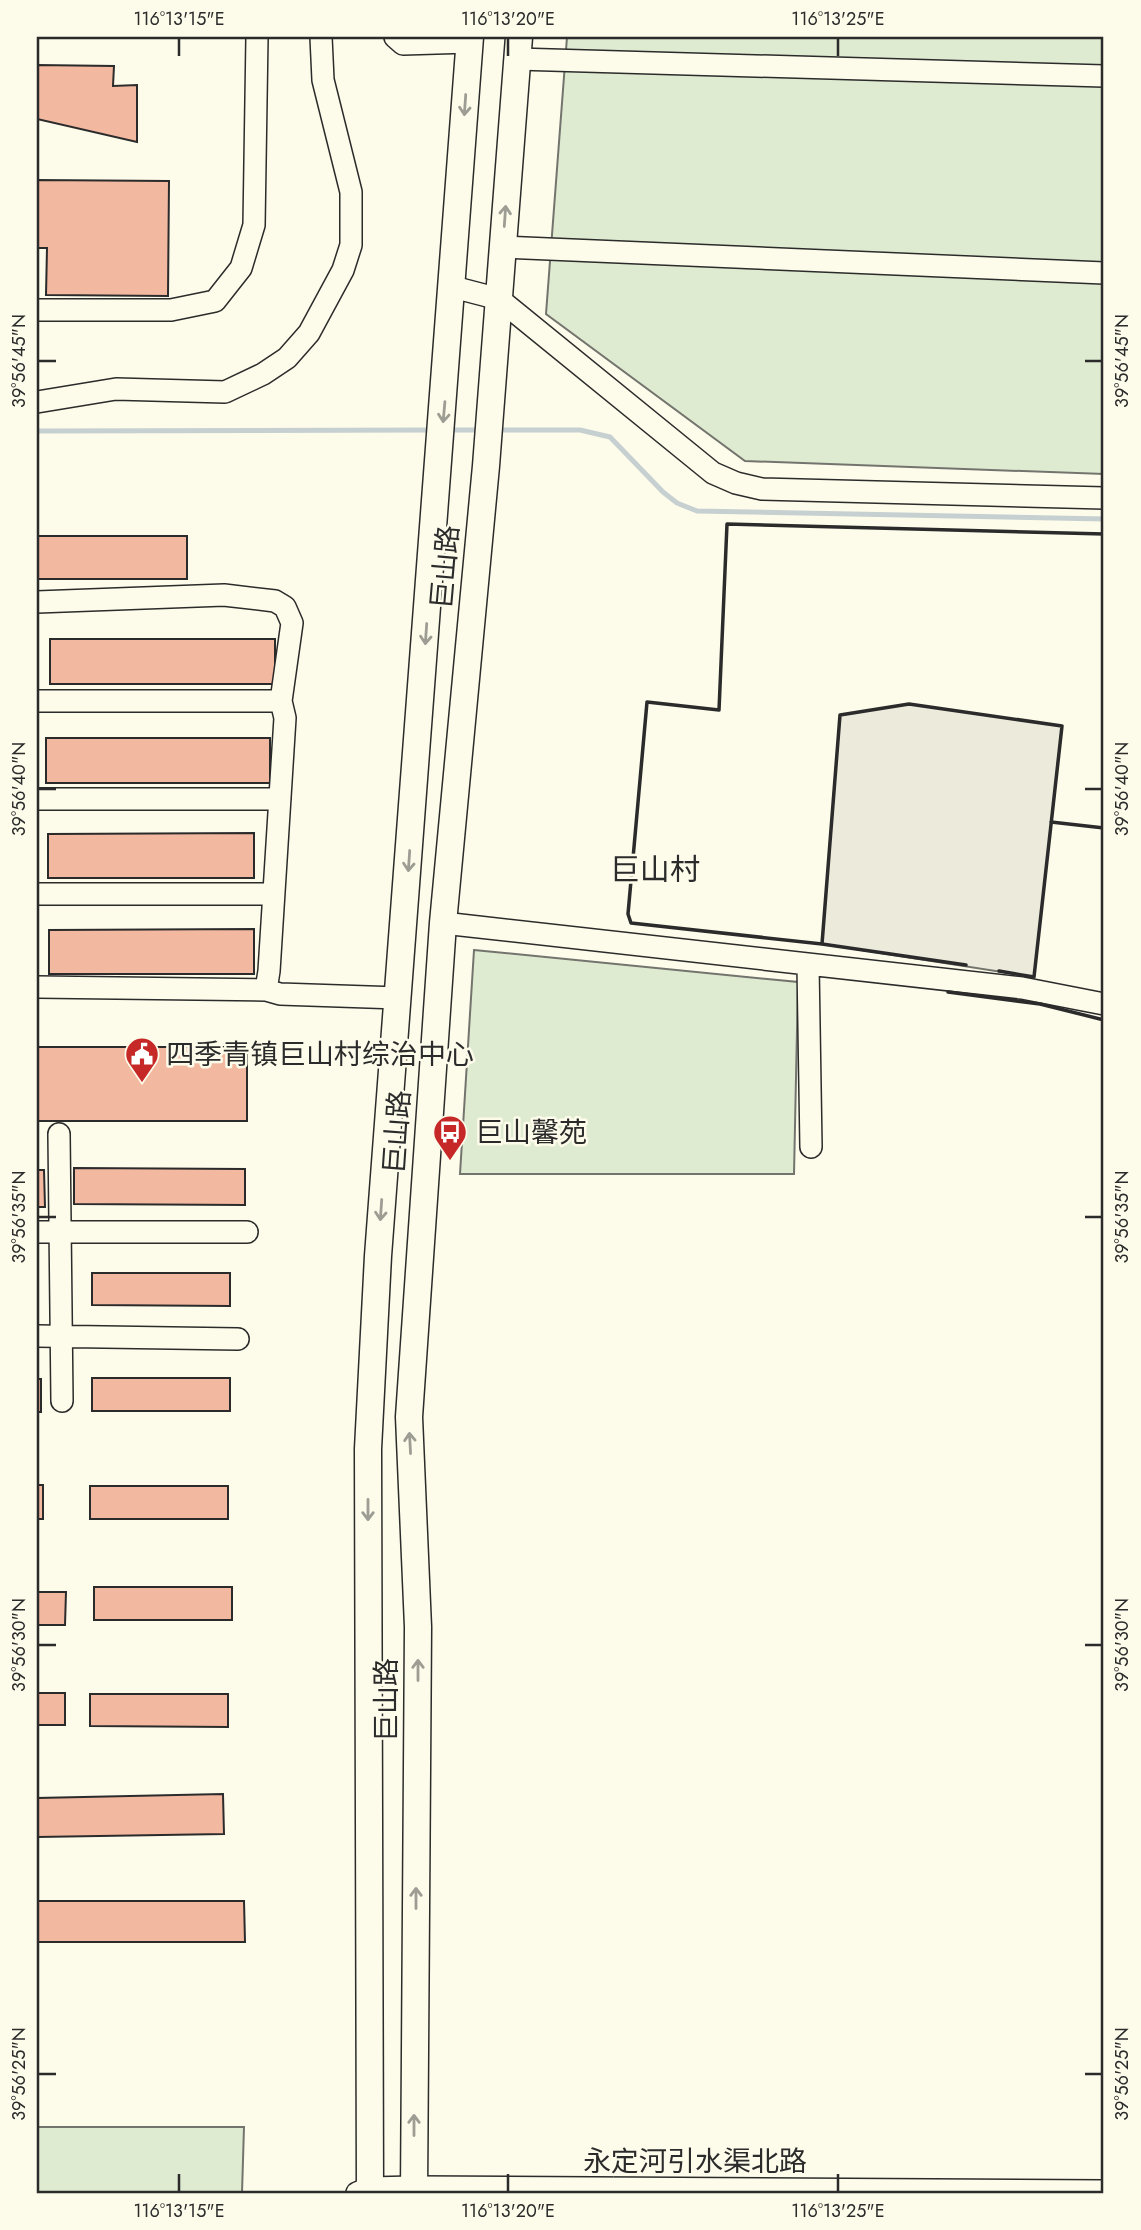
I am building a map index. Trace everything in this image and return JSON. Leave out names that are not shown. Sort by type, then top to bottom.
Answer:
[{"type":"main road","name":"巨山路","points":[[365,2192],[368,1449],[378,1256],[470,39]]},
{"type":"main road","name":"巨山路","points":[[414,2190],[418,1627],[409,1418],[443,923],[486,466],[518,48]]},
{"type":"street","points":[[37,310],[171,310],[215,301],[222,293],[242,268],[254,225],[257,37]]},
{"type":"street","points":[[37,402],[116,388],[225,392],[263,374],[287,358],[309,333],[343,270],[351,245],[351,192],[323,80],[321,37]]},
{"type":"street","points":[[396,37],[403,44],[470,39]]},
{"type":"street","points":[[518,48],[1104,76]]},
{"type":"street","points":[[503,247],[1104,273]]},
{"type":"street","points":[[453,287],[499,299],[697,461],[736,484],[762,489],[1104,498]]},
{"type":"street","points":[[37,602],[224,595],[275,601],[285,607],[292,623],[281,702],[285,718],[266,990]]},
{"type":"street","points":[[37,702],[281,702]]},
{"type":"street","points":[[37,799],[280,799]]},
{"type":"street","points":[[37,894],[273,894]]},
{"type":"street","points":[[443,923],[1022,988],[1104,1004]]},
{"type":"street","points":[[808,964],[811,1147]]},
{"type":"street","points":[[37,987],[266,990],[280,994],[398,998]]},
{"type":"street","points":[[59,1134],[62,1401]]},
{"type":"street","points":[[37,1232],[247,1232]]},
{"type":"street","points":[[37,1336],[238,1339]]},
{"type":"street","name":"永定河引水渠北路","points":[[365,2192],[1104,2192]]},
{"type":"green space","points":[[567,37],[1104,37],[1104,474],[745,461],[546,314]]},
{"type":"green space","points":[[474,950],[798,982],[794,1174],[460,1174]]},
{"type":"green space","points":[[37,2127],[244,2127],[242,2193],[37,2193]]},
{"type":"shaded area","points":[[909,704],[1062,726],[1034,977],[822,944],[840,715]]},
{"type":"building","points":[[37,65],[114,66],[113,86],[137,85],[137,142],[37,119]]},
{"type":"building","points":[[37,180],[169,181],[168,296],[46,295],[47,248],[37,248]]},
{"type":"building","points":[[37,536],[187,536],[187,579],[37,579]]},
{"type":"building","points":[[50,639],[275,639],[275,684],[50,684]]},
{"type":"building","points":[[46,738],[270,738],[270,783],[46,783]]},
{"type":"building","points":[[254,833],[254,878],[48,878],[48,834]]},
{"type":"building","points":[[254,929],[254,974],[49,974],[49,930]]},
{"type":"building","name":"四季青镇巨山村综治中心","points":[[37,1047],[247,1047],[247,1121],[37,1121]]},
{"type":"building","points":[[74,1168],[245,1169],[245,1205],[74,1204]]},
{"type":"building","points":[[37,1170],[44,1170],[45,1207],[37,1207]]},
{"type":"building","points":[[92,1273],[230,1273],[230,1306],[92,1305]]},
{"type":"building","points":[[38,1275],[38,1309],[37,1309]]},
{"type":"building","points":[[92,1378],[230,1378],[230,1411],[92,1411]]},
{"type":"building","points":[[37,1379],[41,1379],[41,1412],[37,1412]]},
{"type":"building","points":[[37,1485],[43,1485],[43,1519],[37,1519]]},
{"type":"building","points":[[90,1486],[228,1486],[228,1519],[90,1519]]},
{"type":"building","points":[[94,1587],[232,1587],[232,1620],[94,1620]]},
{"type":"building","points":[[37,1592],[66,1592],[65,1625],[37,1625]]},
{"type":"building","points":[[37,1693],[65,1693],[65,1725],[37,1725]]},
{"type":"building","points":[[90,1694],[228,1694],[228,1727],[90,1726]]},
{"type":"building","points":[[223,1794],[224,1834],[37,1837],[37,1798]]},
{"type":"building","points":[[37,1901],[244,1901],[245,1942],[37,1942]]},
{"type":"waterway","points":[[37,431],[433,430]]},
{"type":"waterway","points":[[449,430],[482,430]]},
{"type":"waterway","points":[[495,430],[580,430],[610,437],[663,492],[677,503],[697,511],[1104,519]]},
{"type":"wall","points":[[999,971],[1034,977],[1062,726],[909,704],[840,715],[822,944],[631,923],[628,914],[647,702],[719,710],[727,524],[1104,534]]},
{"type":"wall","points":[[1051,822],[1104,828]]},
{"type":"wall","points":[[822,944],[966,965]]},
{"type":"wall","points":[[948,992],[1040,1004],[1104,1020]]},
{"type":"place","name":"四季青镇巨山村综治中心","points":[[142,1084]]},
{"type":"place","name":"巨山馨苑","points":[[450,1162]]},
{"type":"district","name":"巨山村","points":[[655,869]]}]
